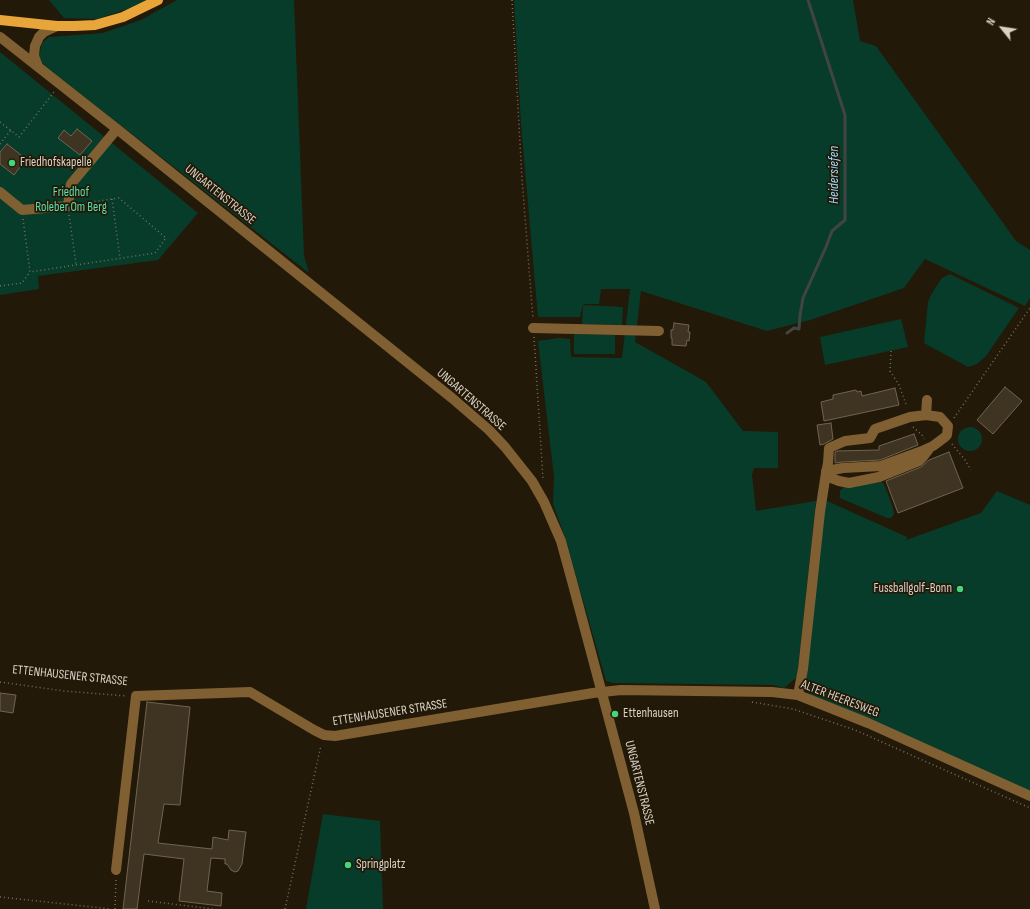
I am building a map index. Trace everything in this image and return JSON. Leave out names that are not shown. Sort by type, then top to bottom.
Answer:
[{"type":"main road","points":[[0,20],[57,26],[95,25],[123,17],[158,0]]},
{"type":"street","points":[[38,66],[34,56],[35,46],[39,37],[44,32],[57,26]]},
{"type":"street","name":"UNGARTENSTRASSE","points":[[0,37],[452,398],[506,447],[532,481],[544,502],[560,541],[572,580],[634,813],[655,909]]},
{"type":"street","points":[[0,192],[22,210],[68,206],[71,184],[117,129]]},
{"type":"street","points":[[533,328],[659,331]]},
{"type":"street","points":[[926,415],[927,400]]},
{"type":"street","points":[[798,695],[803,669],[820,512],[829,448],[845,441],[870,438],[875,429],[926,415],[940,417],[948,426],[945,437],[929,448],[881,466],[843,468],[826,474]]},
{"type":"street","points":[[826,474],[839,481],[850,483],[879,478],[919,461],[924,457],[929,448]]},
{"type":"street","name":"ALTER HEERESWEG","points":[[602,692],[621,690],[666,690],[772,692],[798,695],[868,723],[1030,796]]},
{"type":"street","name":"ETTENHAUSENER STRASSE","points":[[136,696],[250,692],[314,730],[324,735],[335,736],[602,692]]},
{"type":"street","points":[[116,870],[136,696]]},
{"type":"path","points":[[512,0],[522,179],[542,478]]},
{"type":"path","points":[[0,122],[19,137],[51,97],[54,91],[58,94]]},
{"type":"path","points":[[0,144],[11,130]]},
{"type":"path","points":[[30,272],[155,253],[166,238],[119,198],[68,206],[76,264]]},
{"type":"path","points":[[112,199],[120,258]]},
{"type":"path","points":[[0,286],[22,283],[30,272],[22,210]]},
{"type":"path","points":[[948,426],[1030,308]]},
{"type":"path","points":[[891,351],[890,372],[899,385],[907,419],[922,435],[929,448]]},
{"type":"path","points":[[945,437],[965,460],[971,470]]},
{"type":"path","name":"ETTENHAUSENER STRASSE","points":[[0,682],[64,691],[136,696]]},
{"type":"path","points":[[746,702],[793,709],[855,730],[1030,808]]},
{"type":"path","points":[[290,909],[285,909],[320,747],[324,735]]},
{"type":"path","points":[[115,909],[116,870]]},
{"type":"path","points":[[0,897],[111,909]]},
{"type":"path","points":[[148,902],[213,909]]},
{"type":"green space","points":[[49,0],[146,0],[133,7],[97,19],[64,18]]},
{"type":"green space","points":[[177,0],[294,0],[304,256],[309,273],[44,65],[39,56],[42,43],[49,37],[103,33],[141,20]]},
{"type":"green space","points":[[514,0],[853,0],[860,41],[876,46],[1016,241],[1030,250],[1030,298],[1025,306],[925,259],[904,288],[810,320],[767,331],[641,291],[635,342],[706,382],[743,431],[778,432],[778,468],[754,468],[752,475],[756,511],[816,501],[797,677],[784,688],[773,685],[613,683],[606,681],[565,537],[553,504],[554,477],[538,341],[559,338],[570,339],[571,357],[622,358],[630,289],[601,289],[599,304],[583,304],[580,317],[538,317],[521,124]]},
{"type":"green space","name":"Friedhof Roleber Om Berg","points":[[0,52],[198,213],[158,260],[38,276],[39,289],[0,295]]},
{"type":"green space","points":[[950,274],[1019,308],[986,356],[977,364],[968,367],[924,343],[928,302],[942,278]]},
{"type":"green space","points":[[583,305],[623,307],[622,325],[582,324]]},
{"type":"green space","points":[[901,319],[908,347],[825,365],[820,337]]},
{"type":"green space","points":[[574,334],[615,335],[615,354],[574,354]]},
{"type":"green space","points":[[970,427],[978,431],[982,439],[978,447],[970,451],[962,447],[958,439],[962,431]]},
{"type":"green space","points":[[882,482],[893,508],[894,514],[891,518],[887,518],[840,498],[840,491],[844,487]]},
{"type":"green space","points":[[997,491],[1030,505],[1030,793],[813,697],[804,688],[825,500],[907,537],[906,540],[981,513]]},
{"type":"green space","name":"Springplatz","points":[[323,814],[380,821],[383,909],[306,909]]},
{"type":"building","points":[[77,129],[92,141],[80,155],[58,138],[64,130],[71,136]]},
{"type":"building","name":"Friedhofskapelle","points":[[7,144],[26,159],[14,175],[0,164],[0,152]]},
{"type":"building","points":[[674,323],[689,325],[689,341],[687,340],[686,346],[672,345],[671,330],[673,330]]},
{"type":"building","points":[[1005,387],[1022,401],[993,434],[977,420]]},
{"type":"building","points":[[895,388],[899,405],[824,421],[821,402],[833,399],[833,395],[856,390],[857,392],[861,391],[862,396]]},
{"type":"building","points":[[831,423],[833,439],[820,445],[817,425]]},
{"type":"building","points":[[914,434],[918,445],[880,460],[835,463],[835,452],[837,451],[879,450],[879,446]]},
{"type":"building","points":[[949,452],[963,488],[898,513],[886,481],[921,467],[929,460]]},
{"type":"building","points":[[0,693],[16,695],[13,713],[0,711]]},
{"type":"building","points":[[147,702],[190,707],[180,805],[164,804],[158,843],[212,849],[213,837],[228,840],[229,830],[246,832],[242,864],[238,871],[235,872],[231,870],[227,864],[225,864],[225,859],[211,858],[207,891],[222,893],[221,906],[179,901],[184,859],[144,854],[137,909],[123,909]]},
{"type":"waterway","name":"Heidersiefen","points":[[787,333],[794,328],[799,329],[803,298],[832,231],[845,220],[845,115],[808,0]]},
{"type":"place","name":"Friedhofskapelle","points":[[12,163]]},
{"type":"place","name":"Fussballgolf-Bonn","points":[[960,589]]},
{"type":"place","name":"Ettenhausen","points":[[615,714]]},
{"type":"place","name":"Springplatz","points":[[348,865]]}]
